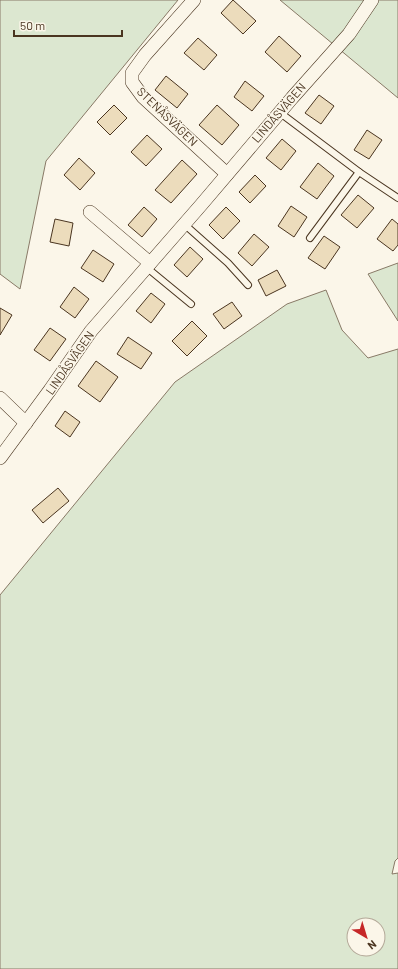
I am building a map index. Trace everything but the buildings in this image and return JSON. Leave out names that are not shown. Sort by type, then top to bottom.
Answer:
[{"type":"street","name":"STENÅSVÄGEN","points":[[194,0],[145,55],[132,73],[132,82],[143,97],[227,174]]},
{"type":"street","name":"LINDÅSVÄGEN","points":[[0,458],[91,331],[279,112],[349,34],[372,0]]},
{"type":"street","points":[[90,212],[148,265]]},
{"type":"street","points":[[0,398],[26,423]]},
{"type":"lane","points":[[279,112],[359,172],[398,198]]},
{"type":"lane","points":[[310,238],[359,172]]},
{"type":"lane","points":[[184,224],[228,263],[248,285]]},
{"type":"lane","points":[[148,265],[191,304]]},
{"type":"green space","points":[[0,0],[178,0],[46,161],[20,289],[0,274]]},
{"type":"green space","points":[[280,0],[398,0],[398,98]]},
{"type":"green space","points":[[398,263],[398,321],[368,274]]},
{"type":"green space","points":[[326,290],[342,330],[368,358],[398,349],[398,858],[395,861],[392,874],[398,873],[398,969],[0,969],[0,595],[175,382],[287,304]]}]
